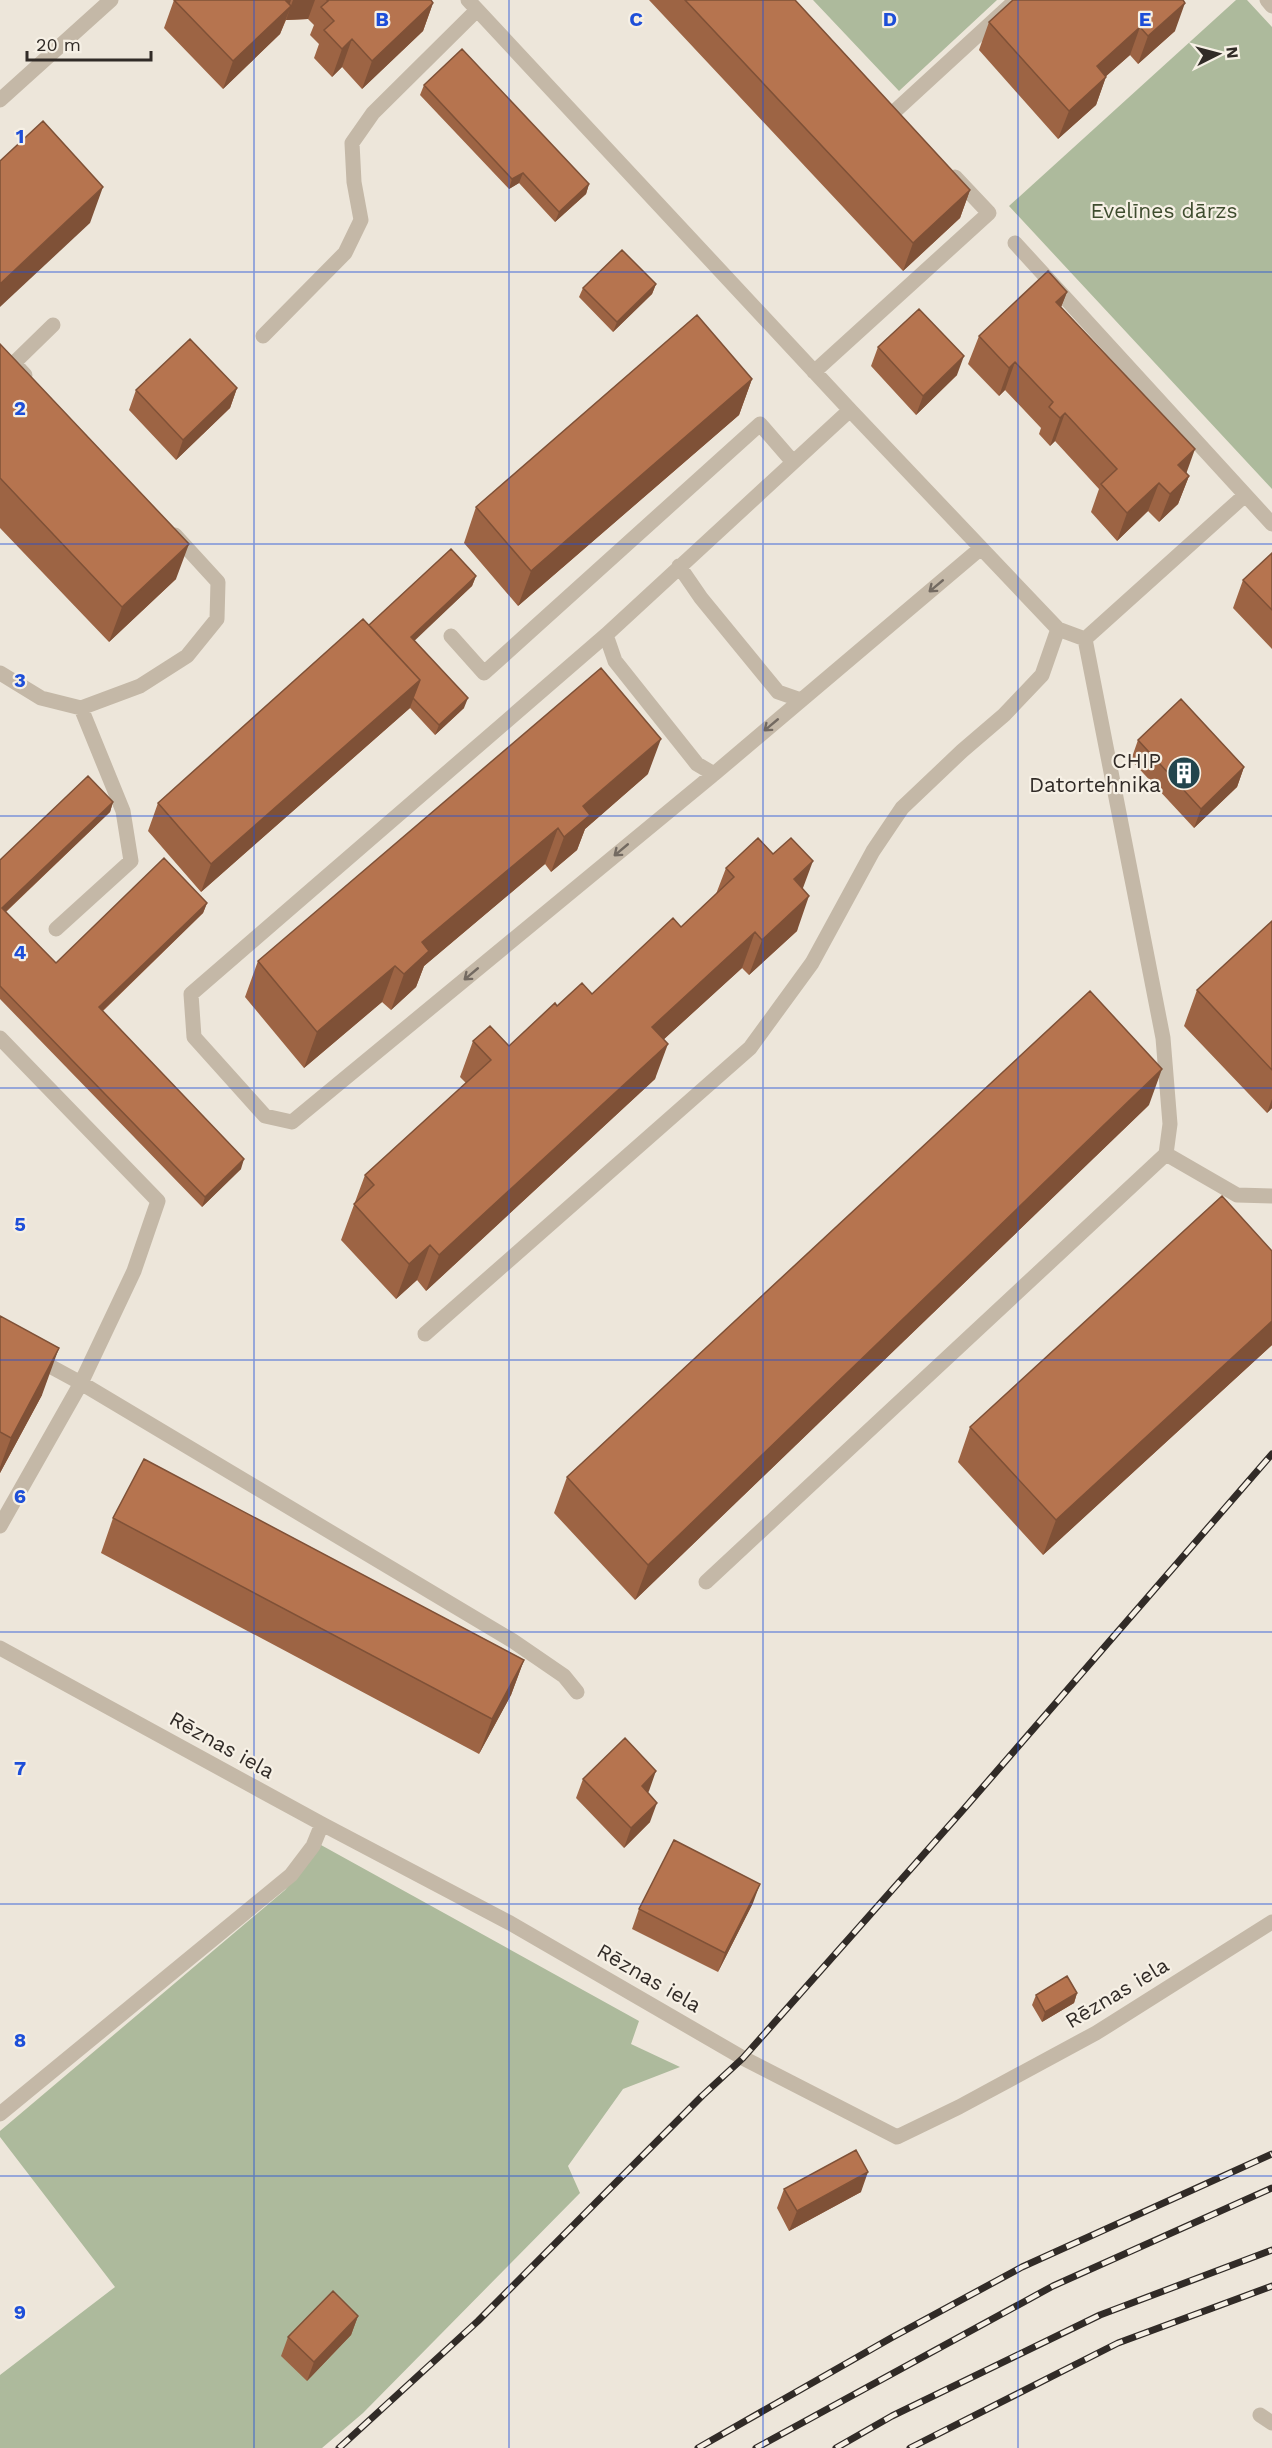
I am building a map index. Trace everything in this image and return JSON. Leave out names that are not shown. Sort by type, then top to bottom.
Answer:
[{"type":"street","points":[[0,100],[111,0]]},
{"type":"street","points":[[894,112],[1016,0]]},
{"type":"street","points":[[1267,0],[1272,6]]},
{"type":"street","points":[[263,336],[345,253],[361,220],[354,182],[352,143],[373,113],[473,5],[814,372],[1058,629],[1085,639]]},
{"type":"street","points":[[814,372],[989,213],[941,162]]},
{"type":"street","points":[[1015,243],[1272,524]]},
{"type":"street","points":[[39,389],[14,363],[53,325]]},
{"type":"street","points":[[850,410],[606,635],[191,994],[194,1037],[265,1116],[292,1122],[714,774],[981,548]]},
{"type":"street","points":[[451,636],[484,674],[760,424],[793,462]]},
{"type":"street","points":[[1085,639],[1244,496]]},
{"type":"street","points":[[0,673],[41,698],[81,708],[140,686],[187,656],[217,619],[218,582],[161,520]]},
{"type":"street","points":[[679,566],[701,598],[778,692],[801,700]]},
{"type":"street","points":[[425,1334],[750,1048],[812,963],[873,850],[902,808],[1004,715],[1042,675],[1058,629]]},
{"type":"street","points":[[606,635],[615,661],[697,764],[714,774]]},
{"type":"street","points":[[706,1582],[1166,1154],[1170,1124],[1163,1038],[1085,639]]},
{"type":"street","points":[[56,929],[131,861],[123,811],[81,708]]},
{"type":"street","points":[[0,1038],[158,1201],[134,1271],[81,1383],[0,1526]]},
{"type":"street","points":[[1166,1154],[1237,1195],[1272,1196]]},
{"type":"street","points":[[0,1339],[81,1383],[513,1641],[564,1676],[577,1692]]},
{"type":"street","name":"Rēznas iela","points":[[0,1647],[322,1824],[510,1923],[743,2058],[897,2137],[959,2107],[1096,2033],[1272,1922]]},
{"type":"street","points":[[0,2114],[291,1875],[313,1846],[322,1824]]},
{"type":"green space","points":[[813,0],[997,0],[899,91]]},
{"type":"green space","name":"Evelīnes dārzs","points":[[1236,0],[1247,0],[1272,27],[1272,489],[1009,206]]},
{"type":"green space","points":[[321,1845],[639,2021],[631,2044],[680,2067],[623,2089],[568,2166],[580,2193],[363,2413],[322,2448],[0,2448],[0,2375],[115,2287],[0,2137],[0,2131],[285,1890]]},
{"type":"building","points":[[174,0],[285,0],[291,6],[233,61]]},
{"type":"building","points":[[327,0],[431,0],[433,3],[372,61],[352,39],[342,49],[324,30],[334,21],[321,7]]},
{"type":"building","points":[[685,0],[795,0],[970,190],[913,243]]},
{"type":"building","points":[[1013,0],[1183,0],[1185,3],[1148,36],[1140,27],[1097,66],[1106,77],[1069,111],[989,22]]},
{"type":"building","points":[[462,49],[589,184],[559,212],[523,173],[512,179],[424,85]]},
{"type":"building","points":[[43,121],[103,187],[0,284],[0,161]]},
{"type":"building","points":[[622,250],[656,284],[617,322],[583,288]]},
{"type":"building","points":[[1048,271],[1067,292],[1056,302],[1195,449],[1178,465],[1189,476],[1170,494],[1159,483],[1127,513],[1101,484],[1117,469],[1065,413],[1060,418],[1049,407],[1053,402],[1015,362],[1009,368],[979,336]]},
{"type":"building","points":[[919,309],[964,356],[923,396],[878,347]]},
{"type":"building","points":[[697,315],[752,379],[531,571],[476,507]]},
{"type":"building","points":[[190,339],[237,388],[183,440],[136,390]]},
{"type":"building","points":[[0,344],[189,544],[122,607],[0,478]]},
{"type":"building","points":[[451,549],[476,576],[411,637],[468,698],[439,725],[413,698],[420,680],[369,625]]},
{"type":"building","points":[[1272,553],[1272,610],[1243,580]]},
{"type":"building","points":[[363,619],[420,680],[211,864],[158,803]]},
{"type":"building","points":[[601,668],[661,739],[583,806],[590,815],[564,837],[558,828],[422,942],[429,951],[404,974],[395,966],[317,1032],[258,961]]},
{"type":"building","name":"CHIP Datortehnika","points":[[1181,699],[1244,767],[1201,809],[1138,740]]},
{"type":"building","points":[[88,776],[113,802],[2,908],[56,963],[164,858],[207,903],[99,1007],[244,1159],[205,1197],[0,986],[0,860]]},
{"type":"building","points":[[758,838],[773,854],[791,838],[813,861],[794,879],[809,896],[762,940],[755,932],[652,1027],[668,1044],[439,1255],[430,1245],[409,1264],[354,1204],[374,1185],[365,1175],[491,1060],[473,1041],[490,1026],[509,1046],[555,1003],[557,1006],[582,983],[592,994],[673,918],[681,927],[734,877],[726,868]]},
{"type":"building","points":[[1272,921],[1272,1070],[1197,990]]},
{"type":"building","points":[[1090,991],[1162,1069],[648,1565],[567,1477]]},
{"type":"building","points":[[1222,1196],[1272,1251],[1272,1321],[1056,1520],[970,1427]]},
{"type":"building","points":[[0,1316],[59,1348],[11,1438],[0,1432]]},
{"type":"building","points":[[144,1459],[524,1660],[492,1719],[113,1518]]},
{"type":"building","points":[[625,1738],[656,1771],[642,1786],[657,1803],[631,1828],[583,1779]]},
{"type":"building","points":[[674,1840],[760,1884],[725,1953],[639,1909]]},
{"type":"building","points":[[1067,1976],[1077,1993],[1045,2012],[1036,1995]]},
{"type":"building","points":[[856,2150],[868,2172],[797,2211],[784,2189]]},
{"type":"building","points":[[333,2291],[358,2316],[314,2362],[288,2337]]},
{"type":"railway","points":[[339,2448],[478,2321],[702,2096],[743,2058],[963,1810],[1272,1454]]},
{"type":"railway","points":[[698,2448],[891,2338],[1022,2267],[1272,2154]]},
{"type":"railway","points":[[756,2448],[1053,2286],[1272,2188]]},
{"type":"railway","points":[[836,2448],[892,2416],[1100,2315],[1272,2250]]},
{"type":"railway","points":[[910,2448],[1118,2343],[1272,2286]]},
{"type":"place","name":"CHIP Datortehnika","points":[[1184,773]]}]
